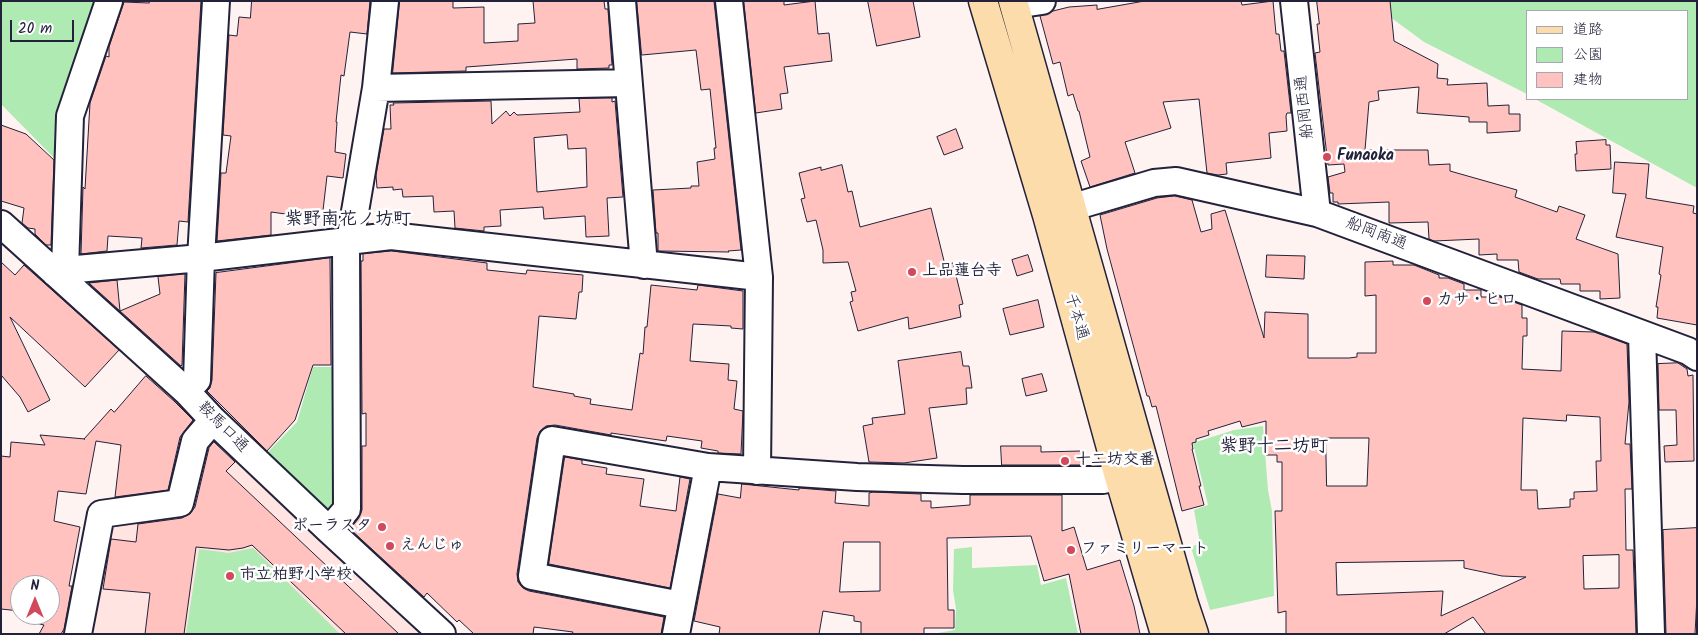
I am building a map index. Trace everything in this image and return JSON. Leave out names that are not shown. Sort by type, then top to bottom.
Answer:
[{"type":"main road","name":"千本通","points":[[983,1],[1059,212],[1146,470],[1194,634]]},
{"type":"main road","name":"千本通","points":[[1014,3],[1119,477],[1165,634]]},
{"type":"street","points":[[109,1],[70,116],[60,271],[201,258],[398,236],[759,277]]},
{"type":"street","points":[[186,391],[197,380],[201,258],[216,1]]},
{"type":"street","points":[[329,530],[347,509],[348,241],[376,88],[385,1]]},
{"type":"street","points":[[622,1],[644,265]]},
{"type":"street","points":[[729,1],[759,277],[757,471]]},
{"type":"street","points":[[1014,3],[1042,1]]},
{"type":"street","name":"船岡西通","points":[[1294,1],[1317,213]]},
{"type":"street","points":[[376,88],[628,84]]},
{"type":"street","name":"船岡南通","points":[[1059,212],[1154,182],[1176,181],[1317,213],[1688,351],[1697,356]]},
{"type":"street","name":"鞍馬口通","points":[[1,224],[60,271],[186,391],[212,420],[442,634]]},
{"type":"street","points":[[1642,334],[1651,634]]},
{"type":"street","points":[[78,634],[101,514],[180,503],[194,442],[212,420]]},
{"type":"street","points":[[681,605],[532,576],[552,440],[708,467],[857,477],[963,480],[1103,480],[1146,470]]},
{"type":"street","points":[[676,634],[708,467]]},
{"type":"shaded area","name":"市立柏野小学校","points":[[213,430],[420,634],[86,634],[112,521],[188,509],[199,444]]},
{"type":"green space","points":[[1,1],[102,1],[57,161],[1,104]]},
{"type":"green space","points":[[1375,1],[1697,1],[1697,188],[1537,100],[1688,100],[1688,10],[1526,10],[1526,93],[1424,42],[1378,8]]},
{"type":"green space","points":[[313,367],[335,367],[334,510],[328,515],[265,455],[297,422]]},
{"type":"green space","points":[[1263,426],[1268,490],[1272,511],[1274,596],[1210,610],[1191,547],[1200,543],[1194,510],[1208,505],[1193,443],[1234,430]]},
{"type":"green space","points":[[972,547],[972,568],[1037,565],[1041,585],[1066,578],[1078,634],[932,634],[955,630],[956,609],[953,590],[954,549]]},
{"type":"green space","points":[[253,548],[340,634],[186,634],[199,549],[229,553]]},
{"type":"building","points":[[149,1],[201,1],[188,222],[179,221],[177,245],[141,248],[142,238],[108,236],[107,251],[81,254],[83,187],[85,189],[90,103],[106,56],[109,57],[109,47],[124,2],[149,3]]},
{"type":"building","points":[[252,1],[370,1],[367,34],[350,32],[344,76],[341,75],[336,122],[335,152],[346,154],[343,178],[327,176],[322,219],[271,212],[271,235],[217,241],[221,173],[226,173],[231,136],[223,135],[229,35],[237,36],[239,17],[250,18]]},
{"type":"building","points":[[400,1],[453,1],[453,8],[484,7],[484,43],[518,41],[518,24],[535,23],[533,1],[604,1],[605,9],[608,9],[612,65],[609,65],[609,68],[577,69],[577,59],[466,67],[466,71],[393,73]]},
{"type":"building","points":[[637,1],[714,1],[741,250],[729,252],[658,251],[653,190],[699,186],[697,162],[715,159],[714,148],[716,148],[710,89],[701,90],[696,50],[642,55]]},
{"type":"building","points":[[744,1],[784,1],[784,5],[815,1],[818,34],[829,33],[832,61],[784,67],[788,93],[780,94],[782,109],[756,113]]},
{"type":"building","points":[[868,1],[913,1],[920,37],[877,46]]},
{"type":"building","points":[[1145,1],[1241,1],[1242,5],[1273,1],[1276,34],[1279,34],[1281,51],[1284,51],[1291,113],[1287,113],[1286,116],[1287,131],[1269,133],[1271,158],[1226,163],[1227,174],[1207,173],[1199,99],[1163,102],[1171,128],[1125,142],[1135,173],[1090,187],[1081,161],[1090,157],[1079,111],[1073,94],[1068,96],[1060,62],[1053,64],[1040,16],[1069,7],[1097,5],[1097,9]]},
{"type":"building","points":[[1317,1],[1390,1],[1394,41],[1438,64],[1437,78],[1448,79],[1447,85],[1487,83],[1488,106],[1509,105],[1509,114],[1520,114],[1520,131],[1487,133],[1487,122],[1469,122],[1469,117],[1417,113],[1419,87],[1378,91],[1379,100],[1369,102],[1365,150],[1428,150],[1429,165],[1450,164],[1450,171],[1517,190],[1515,197],[1557,212],[1559,206],[1585,215],[1576,239],[1618,254],[1620,298],[1600,299],[1600,291],[1580,291],[1580,284],[1561,284],[1560,279],[1538,279],[1519,272],[1518,260],[1497,260],[1497,254],[1479,255],[1479,239],[1434,241],[1429,239],[1428,222],[1389,223],[1389,202],[1338,204],[1338,202],[1333,202],[1333,193],[1330,193],[1328,177],[1345,172],[1344,164],[1328,165],[1315,53],[1320,52]]},
{"type":"building","points":[[612,98],[612,102],[615,101],[623,197],[607,198],[609,236],[586,237],[585,216],[544,219],[543,207],[500,210],[501,226],[484,227],[484,231],[455,228],[454,211],[434,212],[433,196],[403,197],[402,189],[393,190],[393,187],[377,188],[376,175],[384,129],[391,129],[390,105],[394,105],[393,103],[491,101],[492,124],[506,111],[510,116],[514,112],[517,115],[580,112],[579,99]],"holes":[[[567,135],[568,149],[586,148],[587,187],[537,192],[534,138]]]},
{"type":"building","points":[[1,125],[26,134],[54,160],[51,245],[46,245],[35,234],[35,229],[28,228],[22,223],[24,208],[1,201]]},
{"type":"building","points":[[956,129],[963,148],[944,155],[937,137]]},
{"type":"building","points":[[1606,140],[1606,145],[1610,145],[1611,169],[1576,171],[1576,142]]},
{"type":"building","points":[[1615,162],[1649,164],[1646,198],[1694,206],[1693,213],[1697,214],[1697,325],[1657,318],[1658,307],[1656,307],[1663,247],[1616,237],[1626,194],[1613,193]]},
{"type":"building","points":[[842,165],[848,192],[852,191],[860,227],[931,208],[945,265],[953,263],[963,304],[959,305],[961,317],[909,329],[908,317],[858,331],[850,302],[853,301],[851,292],[856,291],[848,262],[823,263],[823,250],[816,220],[807,222],[801,199],[805,198],[799,173],[821,167],[821,170]]},
{"type":"building","points":[[1175,196],[1192,200],[1201,232],[1212,229],[1211,214],[1225,210],[1264,338],[1265,312],[1308,314],[1308,358],[1349,358],[1357,357],[1357,353],[1376,353],[1376,295],[1365,296],[1365,262],[1393,261],[1393,265],[1414,265],[1439,275],[1439,278],[1448,278],[1464,284],[1464,290],[1481,290],[1481,297],[1500,297],[1522,305],[1522,318],[1527,318],[1527,336],[1523,336],[1522,369],[1561,371],[1562,331],[1594,332],[1627,344],[1629,402],[1625,444],[1630,444],[1632,489],[1625,489],[1626,550],[1633,550],[1636,634],[1486,634],[1473,617],[1444,634],[1286,634],[1286,611],[1278,613],[1275,511],[1282,511],[1282,462],[1277,462],[1277,455],[1266,455],[1266,421],[1242,427],[1240,421],[1208,431],[1209,435],[1196,439],[1196,442],[1192,443],[1204,505],[1182,511],[1156,406],[1152,407],[1149,396],[1147,396],[1107,249],[1100,215],[1157,198]],"holes":[[[1567,415],[1600,417],[1601,461],[1596,461],[1597,491],[1574,492],[1574,499],[1570,499],[1570,507],[1538,509],[1537,490],[1521,490],[1523,418],[1566,421]],[[1326,438],[1369,438],[1367,486],[1327,486]],[[1619,555],[1619,588],[1584,589],[1583,556]],[[1464,561],[1464,568],[1502,576],[1526,577],[1441,616],[1443,591],[1337,595],[1336,563]]]},
{"type":"building","points":[[392,251],[487,263],[487,270],[526,274],[527,270],[583,275],[582,292],[579,292],[576,319],[539,316],[533,387],[591,399],[590,404],[632,410],[640,353],[643,354],[651,285],[697,290],[698,285],[743,291],[743,329],[731,328],[731,326],[693,324],[690,361],[729,364],[728,380],[737,381],[734,409],[743,411],[741,454],[718,453],[718,451],[701,448],[702,441],[667,436],[666,441],[611,433],[611,435],[555,425],[546,426],[540,431],[537,438],[517,574],[518,582],[529,591],[664,617],[661,634],[572,634],[573,632],[534,627],[533,634],[474,634],[459,620],[457,622],[427,593],[424,597],[350,529],[362,510],[362,446],[366,446],[366,413],[362,414],[361,261],[363,261],[363,254]]},
{"type":"building","points":[[1028,255],[1033,271],[1017,276],[1012,260]]},
{"type":"building","points":[[1267,255],[1305,256],[1304,279],[1266,277]]},
{"type":"building","points":[[330,258],[331,365],[313,365],[295,420],[267,451],[207,391],[212,380],[216,273]]},
{"type":"building","points":[[1,262],[15,275],[24,265],[119,350],[85,387],[10,317],[50,400],[28,412],[20,397],[1,375]]},
{"type":"building","points":[[185,274],[182,365],[181,366],[120,311],[160,294],[158,277]]},
{"type":"building","points":[[117,280],[120,311],[89,283]]},
{"type":"building","points":[[1038,300],[1044,327],[1010,335],[1003,309]]},
{"type":"building","points":[[961,352],[963,366],[969,366],[972,388],[966,388],[967,404],[929,408],[937,458],[904,463],[869,462],[863,426],[873,424],[872,418],[905,414],[898,361]]},
{"type":"building","points":[[1678,363],[1687,369],[1688,376],[1693,375],[1694,461],[1665,462],[1664,446],[1677,445],[1676,410],[1659,410],[1658,364]]},
{"type":"building","points":[[1042,374],[1047,391],[1026,396],[1022,379]]},
{"type":"building","points":[[146,376],[193,420],[180,437],[168,490],[115,497],[121,445],[96,441],[86,494],[58,491],[54,521],[80,527],[69,586],[72,586],[64,629],[61,634],[39,634],[44,625],[60,625],[60,575],[10,575],[10,610],[1,609],[1,456],[10,457],[11,442],[45,445],[40,435],[84,439],[111,409],[114,412]]},
{"type":"building","points":[[214,442],[235,462],[226,471],[399,634],[346,634],[252,545],[229,550],[196,547],[184,634],[145,634],[150,593],[103,589],[111,539],[136,542],[138,524],[182,518],[190,514],[195,507],[209,448]]},
{"type":"building","points":[[1001,446],[1041,446],[1041,452],[1081,451],[1081,465],[1002,465]]},
{"type":"building","points":[[565,457],[582,460],[582,464],[607,468],[606,474],[644,479],[640,506],[676,511],[680,477],[690,479],[670,588],[549,564]]},
{"type":"building","points":[[742,484],[799,490],[799,488],[836,491],[835,503],[869,506],[869,493],[873,492],[921,494],[921,501],[931,501],[931,508],[970,505],[970,495],[1062,495],[1062,531],[1074,527],[1087,570],[1120,560],[1134,606],[1140,634],[1081,634],[1069,574],[1044,581],[1031,536],[947,538],[948,610],[954,610],[954,628],[924,628],[924,634],[861,634],[861,622],[854,621],[854,616],[823,611],[819,634],[719,634],[720,627],[694,621],[718,494],[740,498]],"holes":[[[844,542],[880,542],[880,591],[840,592]]]},
{"type":"building","points":[[1697,528],[1695,634],[1666,634],[1663,530]]},
{"type":"place","name":"Funaoka","points":[[1327,157]]},
{"type":"place","name":"上品蓮台寺","points":[[912,272]]},
{"type":"place","name":"カサ・ヒロ","points":[[1427,301]]},
{"type":"place","name":"十二坊交番","points":[[1065,461]]},
{"type":"place","name":"ポーラスタ","points":[[382,527]]},
{"type":"place","name":"えんじゅ","points":[[390,546]]},
{"type":"place","name":"ファミリーマート","points":[[1071,550]]},
{"type":"place","name":"市立柏野小学校","points":[[230,576]]},
{"type":"district","name":"紫野南花ノ坊町","points":[[348,221]]},
{"type":"district","name":"紫野十二坊町","points":[[1274,448]]}]
